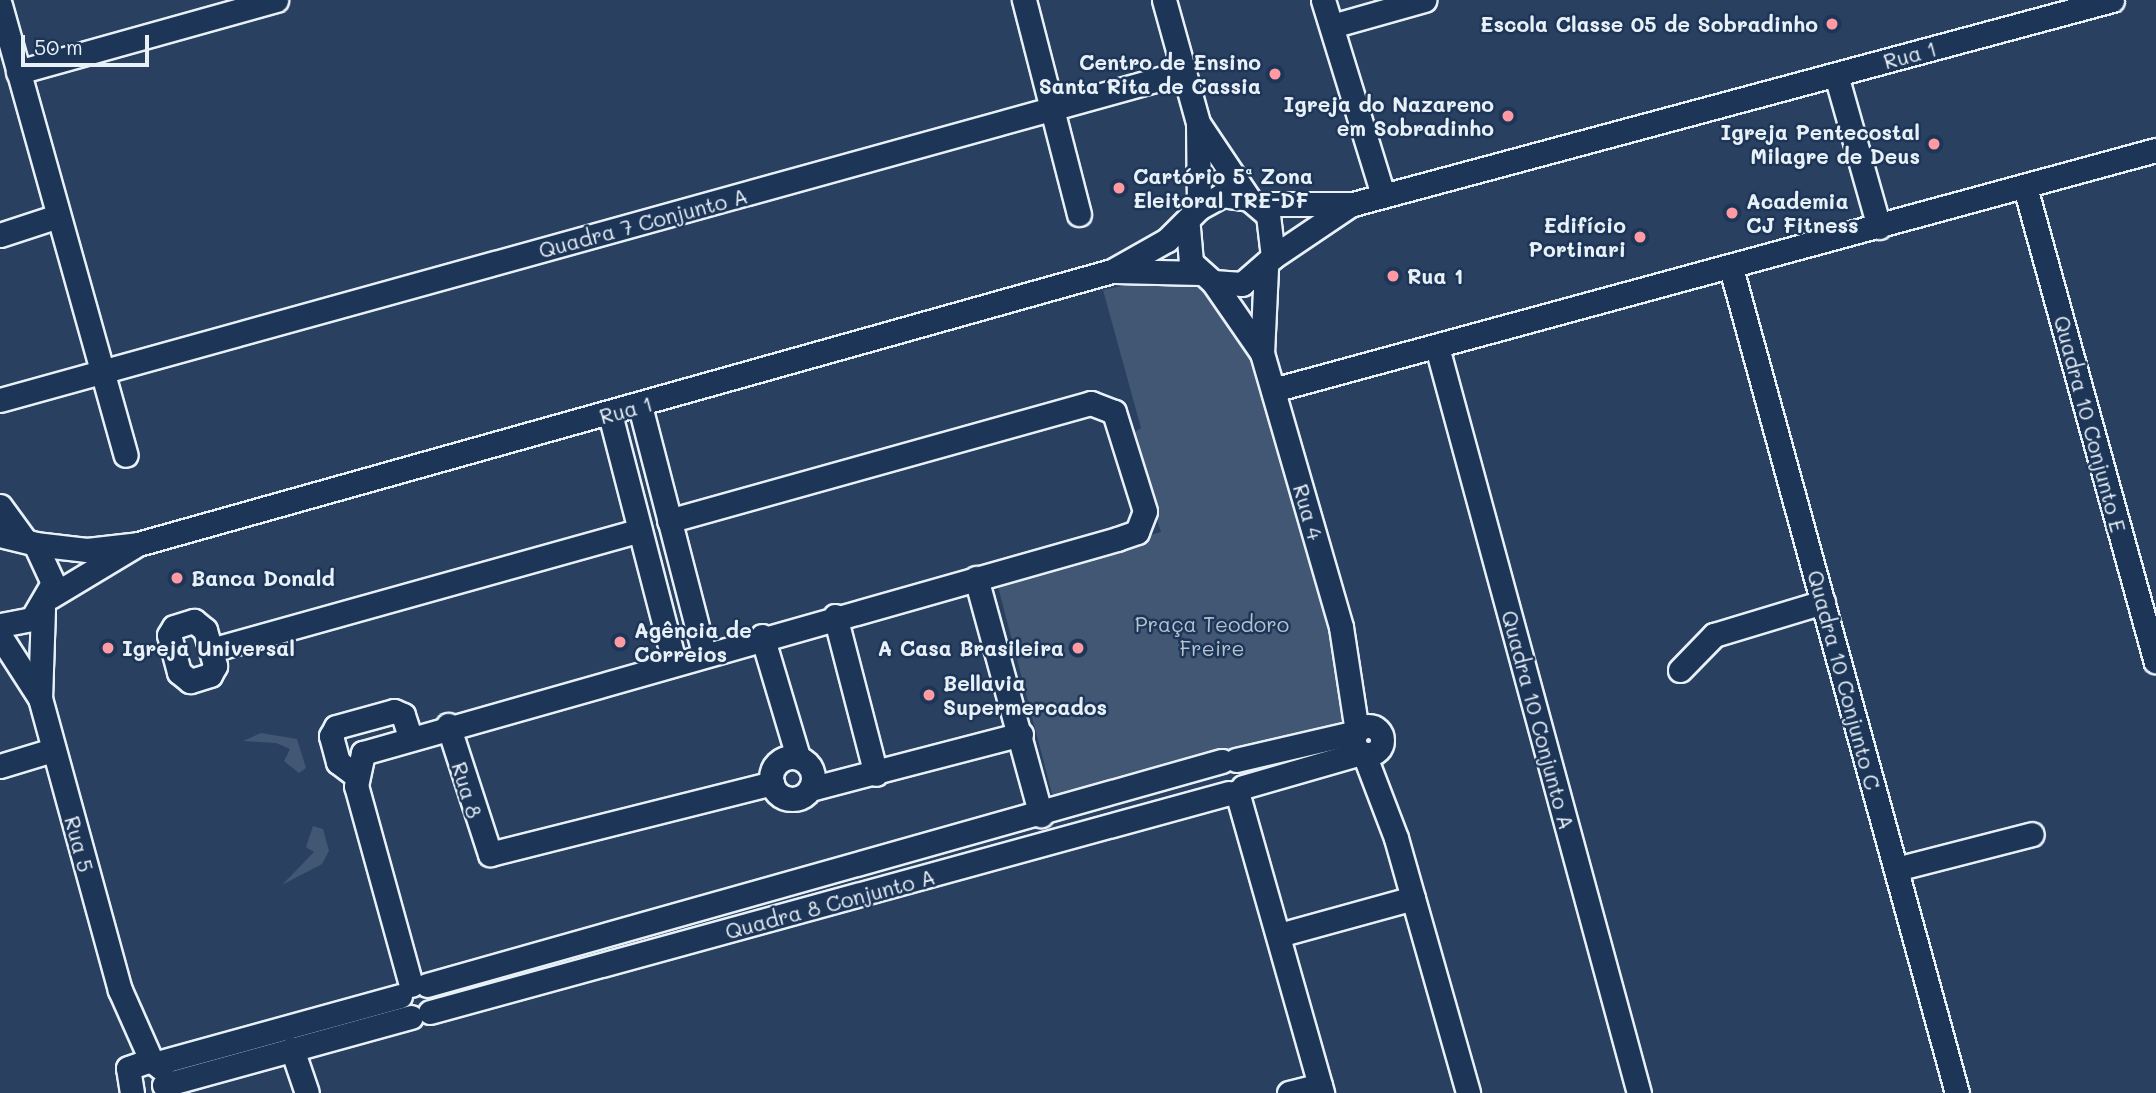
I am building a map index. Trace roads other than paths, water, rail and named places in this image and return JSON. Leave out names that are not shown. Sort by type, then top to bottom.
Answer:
[{"type":"street","points":[[18,72],[276,0]]},
{"type":"street","points":[[1024,0],[1079,214]]},
{"type":"street","points":[[1164,0],[1198,123],[1193,216],[1187,250],[1262,353]]},
{"type":"street","points":[[1323,0],[1383,195]]},
{"type":"street","points":[[1332,26],[1424,0]]},
{"type":"street","name":"Rua 1","points":[[1353,204],[2112,0]]},
{"type":"street","points":[[0,5],[126,455]]},
{"type":"street","name":"Quadra 7 Conjunto A","points":[[0,400],[101,370],[1054,111],[1184,72]]},
{"type":"street","points":[[1836,75],[1879,227]]},
{"type":"street","points":[[1198,123],[1274,228],[1262,353]]},
{"type":"street","points":[[1273,390],[1731,268],[2156,150]]},
{"type":"street","name":"Quadra 10 Conjunto E","points":[[2025,187],[2156,660]]},
{"type":"street","points":[[1112,271],[1222,195],[1254,201],[1353,204]]},
{"type":"street","points":[[1112,271],[1206,277],[1242,284],[1353,204]]},
{"type":"street","points":[[0,235],[58,216]]},
{"type":"street","name":"Quadra 10 Conjunto C","points":[[1731,268],[1958,1093]]},
{"type":"street","name":"Rua 1","points":[[138,544],[640,406],[1112,271]]},
{"type":"street","name":"Quadra 10 Conjunto A","points":[[1437,347],[1639,1093]]},
{"type":"street","name":"Rua 4","points":[[1262,353],[1350,672],[1365,741],[1413,898]]},
{"type":"street","points":[[354,774],[363,753],[410,736],[1137,532],[1145,511],[1114,412],[1091,403],[670,521]]},
{"type":"street","points":[[640,406],[704,653]]},
{"type":"street","points":[[610,414],[674,662]]},
{"type":"street","points":[[626,476],[656,468]]},
{"type":"street","points":[[0,506],[51,568],[40,698]]},
{"type":"street","points":[[211,650],[640,530]]},
{"type":"street","points":[[0,536],[87,550],[138,544]]},
{"type":"street","points":[[0,625],[19,625],[47,603],[138,544]]},
{"type":"street","points":[[976,578],[1021,734],[1041,816]]},
{"type":"street","points":[[1680,670],[1714,635],[1823,602]]},
{"type":"street","points":[[664,621],[694,614]]},
{"type":"street","points":[[835,616],[876,774]]},
{"type":"street","points":[[0,636],[40,698]]},
{"type":"street","points":[[762,636],[798,757],[810,767],[810,789]]},
{"type":"street","name":"Rua 5","points":[[40,698],[120,990]]},
{"type":"street","points":[[410,736],[394,710],[336,727],[331,736],[338,762],[354,774],[420,1014]]},
{"type":"street","name":"Rua 8","points":[[448,724],[490,854],[772,783]]},
{"type":"street","points":[[798,757],[775,766],[772,783],[785,797],[1021,734]]},
{"type":"street","name":"Quadra 8 Conjunto A","points":[[158,1081],[413,989],[1041,816],[1229,761],[1365,741]]},
{"type":"street","name":"Quadra 8 Conjunto A","points":[[158,1081],[292,1049],[911,882],[1236,790],[1365,741]]},
{"type":"street","points":[[0,766],[53,750]]},
{"type":"street","points":[[1229,761],[1247,772],[1236,790],[1321,1089],[1289,1093]]},
{"type":"street","points":[[1896,869],[2032,834]]},
{"type":"street","points":[[902,854],[914,870],[911,882]]},
{"type":"street","points":[[868,863],[866,883],[878,891]]},
{"type":"street","points":[[1279,935],[1413,898],[1468,1093]]},
{"type":"street","points":[[413,989],[434,996],[420,1014]]},
{"type":"street","points":[[120,990],[132,1093]]},
{"type":"street","points":[[120,990],[158,1081]]},
{"type":"street","points":[[292,1049],[307,1093]]},
{"type":"street","points":[[128,1068],[158,1081]]},
{"type":"place","name":"Escola Classe 05 de Sobradinho","points":[[1832,24]]},
{"type":"place","name":"Centro de Ensino Santa Rita de Cassia","points":[[1275,74]]},
{"type":"place","name":"Igreja do Nazareno em Sobradinho","points":[[1508,116]]},
{"type":"place","name":"Igreja Pentecostal Milagre de Deus","points":[[1934,144]]},
{"type":"place","name":"Cartório 5ª Zona Eleitoral TRE-DF","points":[[1119,188]]},
{"type":"place","name":"Academia CJ Fitness","points":[[1732,213]]},
{"type":"place","name":"Edifício Portinari","points":[[1640,237]]},
{"type":"place","name":"Rua 1","points":[[1393,276]]},
{"type":"place","name":"Banca Donald","points":[[177,578]]},
{"type":"place","name":"Agência de Correios","points":[[620,642]]},
{"type":"place","name":"Igreja Universal","points":[[108,648]]},
{"type":"place","name":"A Casa Brasileira","points":[[1078,648]]},
{"type":"place","name":"Bellavia Supermercados","points":[[929,695]]},
{"type":"park label","name":"Praça Teodoro Freire","points":[[1212,636]]}]
